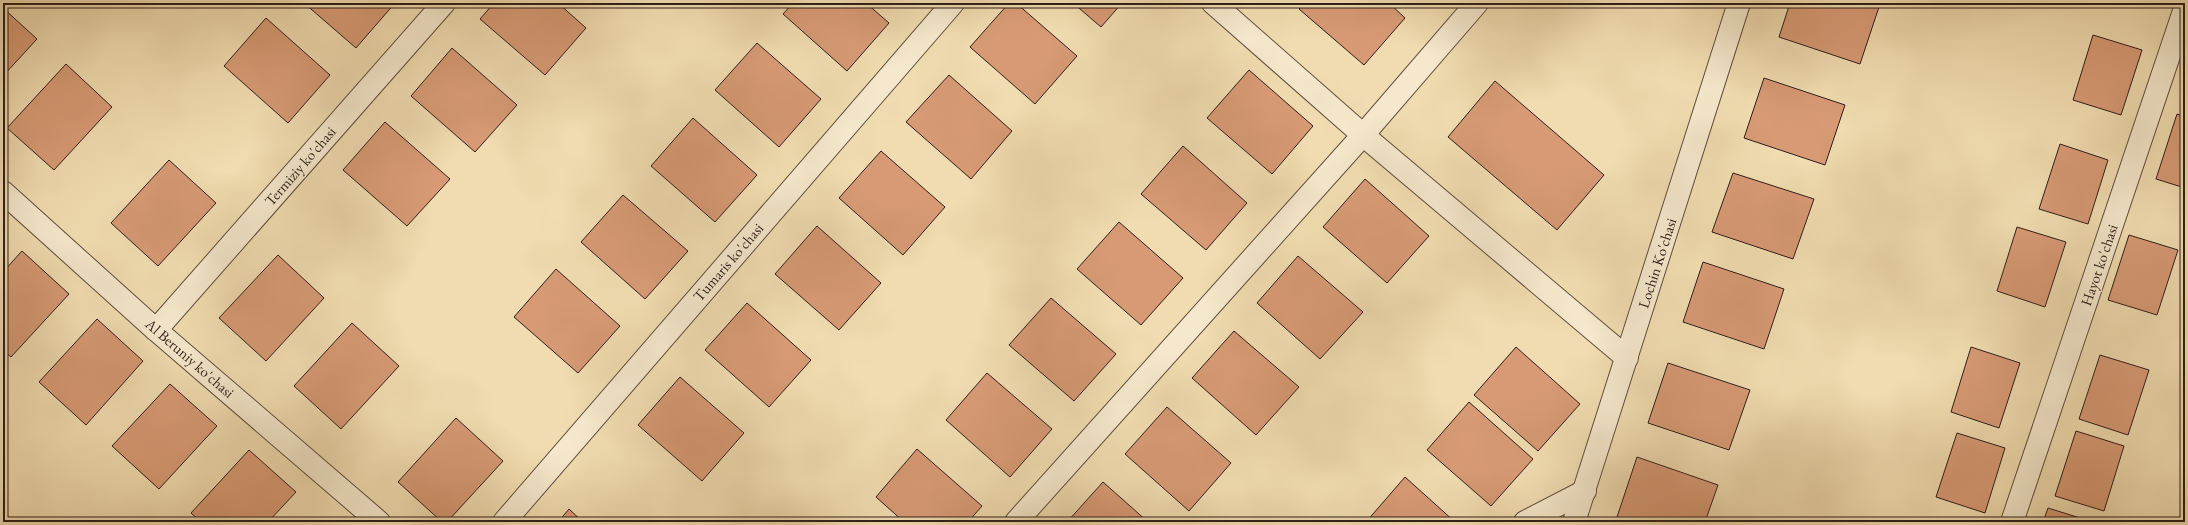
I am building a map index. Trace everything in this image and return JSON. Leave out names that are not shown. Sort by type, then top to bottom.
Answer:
[{"type":"street","name":"Termiziy ko'chasi","points":[[156,330],[444,3]]},
{"type":"street","name":"Tumaris ko'chasi","points":[[504,522],[953,3]]},
{"type":"street","points":[[1213,3],[1364,135],[1627,358]]},
{"type":"street","points":[[1016,522],[1364,135],[1477,3]]},
{"type":"street","name":"Lochin Ko'chasi","points":[[1574,522],[1739,3]]},
{"type":"street","name":"Hayot ko'chasi","points":[[2012,522],[2185,8]]},
{"type":"street","name":"Al Beruniy ko'chasi","points":[[3,192],[156,330],[379,522]]},
{"type":"street","points":[[1525,522],[1585,491]]},
{"type":"building","points":[[304,3],[395,3],[356,48]]},
{"type":"building","points":[[494,3],[558,3],[586,28],[545,75],[480,19]]},
{"type":"building","points":[[793,3],[866,3],[889,23],[847,71],[783,14]]},
{"type":"building","points":[[1009,3],[1016,3],[1077,56],[1035,104],[970,47]]},
{"type":"building","points":[[1073,3],[1122,3],[1101,27]]},
{"type":"building","points":[[1305,3],[1389,3],[1405,18],[1364,65],[1299,9]]},
{"type":"building","points":[[1790,3],[1880,4],[1860,64],[1779,37]]},
{"type":"building","points":[[3,8],[37,39],[3,76]]},
{"type":"building","points":[[266,18],[330,75],[288,123],[224,66]]},
{"type":"building","points":[[2093,35],[2142,50],[2121,115],[2073,100]]},
{"type":"building","points":[[757,43],[821,99],[779,147],[715,90]]},
{"type":"building","points":[[452,48],[517,105],[475,152],[411,96]]},
{"type":"building","points":[[66,64],[112,107],[54,170],[7,128]]},
{"type":"building","points":[[1249,70],[1313,126],[1272,174],[1207,118]]},
{"type":"building","points":[[949,75],[1012,131],[971,179],[906,122]]},
{"type":"building","points":[[1764,78],[1845,105],[1825,165],[1744,138]]},
{"type":"building","points":[[1495,81],[1604,175],[1557,230],[1448,137]]},
{"type":"building","points":[[2177,114],[2185,117],[2185,188],[2156,179]]},
{"type":"building","points":[[693,118],[757,175],[715,222],[651,166]]},
{"type":"building","points":[[385,122],[450,179],[407,226],[343,170]]},
{"type":"building","points":[[2060,144],[2108,160],[2088,224],[2039,209]]},
{"type":"building","points":[[1183,146],[1247,203],[1206,250],[1141,194]]},
{"type":"building","points":[[881,151],[945,207],[903,255],[839,198]]},
{"type":"building","points":[[169,160],[216,203],[158,266],[111,223]]},
{"type":"building","points":[[1733,173],[1814,199],[1793,259],[1712,232]]},
{"type":"building","points":[[1365,179],[1429,236],[1387,283],[1323,227]]},
{"type":"building","points":[[623,195],[688,251],[645,299],[581,242]]},
{"type":"building","points":[[1119,222],[1183,278],[1141,325],[1077,269]]},
{"type":"building","points":[[817,226],[881,283],[839,330],[775,274]]},
{"type":"building","points":[[2017,227],[2066,242],[2045,307],[1997,291]]},
{"type":"building","points":[[2129,235],[2178,250],[2157,315],[2108,300]]},
{"type":"building","points":[[22,251],[69,294],[11,357],[3,350],[3,272]]},
{"type":"building","points":[[278,255],[324,298],[266,361],[219,318]]},
{"type":"building","points":[[1298,256],[1363,312],[1320,359],[1257,303]]},
{"type":"building","points":[[1703,262],[1784,289],[1764,349],[1683,322]]},
{"type":"building","points":[[556,269],[620,326],[578,373],[514,317]]},
{"type":"building","points":[[1051,298],[1116,354],[1074,401],[1009,345]]},
{"type":"building","points":[[747,303],[811,360],[769,407],[705,350]]},
{"type":"building","points":[[97,319],[143,361],[86,425],[39,382]]},
{"type":"building","points":[[352,323],[399,366],[341,429],[294,386]]},
{"type":"building","points":[[1234,331],[1299,387],[1256,435],[1192,378]]},
{"type":"building","points":[[1516,347],[1580,404],[1538,451],[1474,395]]},
{"type":"building","points":[[1971,347],[2020,363],[1999,428],[1951,412]]},
{"type":"building","points":[[2100,355],[2149,370],[2128,435],[2079,419]]},
{"type":"building","points":[[1668,363],[1750,390],[1729,450],[1648,423]]},
{"type":"building","points":[[987,373],[1052,429],[1010,477],[946,420]]},
{"type":"building","points":[[680,377],[744,433],[702,481],[638,425]]},
{"type":"building","points":[[170,384],[217,426],[159,489],[112,446]]},
{"type":"building","points":[[1469,402],[1533,459],[1491,506],[1427,450]]},
{"type":"building","points":[[1167,407],[1231,463],[1189,511],[1125,454]]},
{"type":"building","points":[[456,418],[503,461],[447,522],[442,522],[398,482]]},
{"type":"building","points":[[2076,431],[2124,446],[2104,511],[2055,496]]},
{"type":"building","points":[[1957,433],[2005,448],[1985,513],[1936,497]]},
{"type":"building","points":[[917,449],[982,506],[968,522],[904,522],[876,497]]},
{"type":"building","points":[[249,450],[296,492],[268,522],[201,522],[191,513]]},
{"type":"building","points":[[1637,457],[1718,485],[1705,522],[1631,522],[1617,517]]},
{"type":"building","points":[[1405,477],[1455,522],[1366,522]]},
{"type":"building","points":[[1103,482],[1148,522],[1067,522]]},
{"type":"building","points":[[2048,508],[2093,522],[2043,522]]},
{"type":"building","points":[[569,509],[583,522],[558,522]]}]
